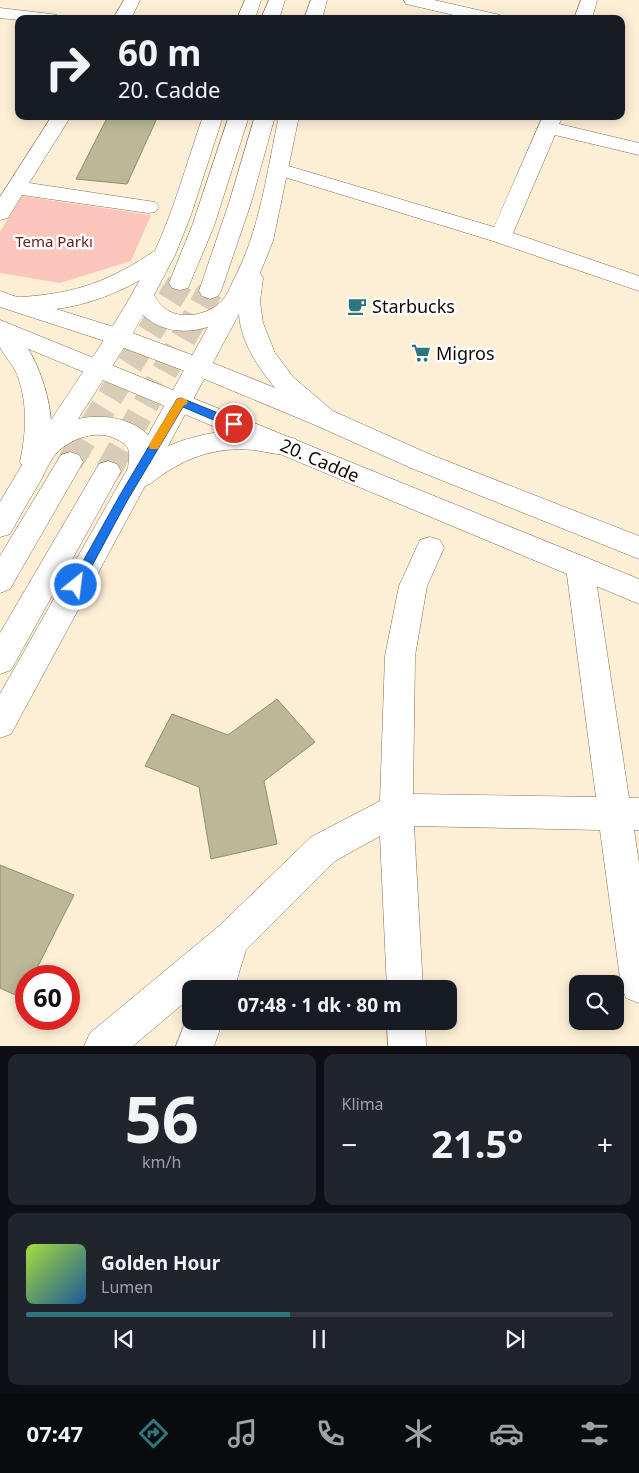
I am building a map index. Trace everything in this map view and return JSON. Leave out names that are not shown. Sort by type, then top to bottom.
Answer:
[{"type":"street","points":[[124,15],[132,0]]},
{"type":"street","points":[[247,15],[253,0]]},
{"type":"street","points":[[271,15],[277,0]]},
{"type":"street","points":[[314,15],[319,0]]},
{"type":"street","points":[[412,0],[477,15]]},
{"type":"street","points":[[584,15],[589,0]]},
{"type":"street","points":[[0,31],[6,14]]},
{"type":"street","points":[[0,213],[13,183],[59,120]]},
{"type":"street","points":[[0,526],[43,452],[119,337],[143,296],[164,255],[180,215],[211,120]]},
{"type":"street","points":[[180,283],[203,226],[238,120]]},
{"type":"street","points":[[210,291],[240,203],[264,120]]},
{"type":"street","points":[[288,120],[262,241],[254,265],[248,303],[257,341],[276,375],[306,405],[324,418]]},
{"type":"street","points":[[501,236],[551,122],[639,149]]},
{"type":"street","points":[[278,169],[501,236],[639,284]]},
{"type":"street","points":[[13,183],[148,207]]},
{"type":"street","points":[[3,300],[51,302],[97,293],[133,277],[164,255]]},
{"type":"street","points":[[0,724],[124,498],[181,402],[254,265]]},
{"type":"street","points":[[143,296],[145,304],[151,311],[160,317],[183,323],[207,320],[222,314],[233,304]]},
{"type":"street","points":[[3,300],[119,337],[199,367],[324,418],[420,462],[639,548]]},
{"type":"street","name":"20. Cadde","points":[[0,328],[639,592]]},
{"type":"street","points":[[0,332],[16,351],[25,366],[37,400],[38,439],[27,481]]},
{"type":"street","points":[[43,452],[51,443],[73,430],[99,426],[112,427],[133,436],[140,444],[144,453],[142,467]]},
{"type":"street","points":[[124,498],[136,482],[152,467],[190,447],[230,439],[250,439],[287,446]]},
{"type":"street","points":[[0,581],[70,462]]},
{"type":"street","points":[[0,660],[108,471]]},
{"type":"street","points":[[404,980],[396,810],[400,656],[413,586],[430,548]]},
{"type":"street","points":[[580,567],[626,814],[639,985]]},
{"type":"street","points":[[103,1046],[232,940],[324,849],[396,810],[626,814]]},
{"type":"street","points":[[218,980],[232,940]]},
{"type":"street","points":[[195,1046],[201,1030]]},
{"type":"street","points":[[406,1030],[407,1046]]},
{"type":"green space","name":"Tema Parkı","points":[[22,196],[151,215],[131,261],[60,283],[0,273],[0,232]]},
{"type":"building","points":[[106,120],[156,120],[127,184],[76,179]]},
{"type":"building","points":[[277,699],[315,742],[264,781],[277,844],[211,859],[199,787],[145,766],[172,714],[228,735]]},
{"type":"building","points":[[0,865],[74,895],[39,965],[15,965],[15,995],[0,988]]},
{"type":"tunnel","points":[[70,462],[180,283]]},
{"type":"tunnel","points":[[108,471],[210,291]]},
{"type":"slow traffic","points":[[154,446],[182,402]]},
{"type":"place","name":"Starbucks","points":[[357,306]]},
{"type":"place","name":"Migros","points":[[421,353]]},
{"type":"route","points":[[76,585],[124,498],[181,402],[234,424]]}]
